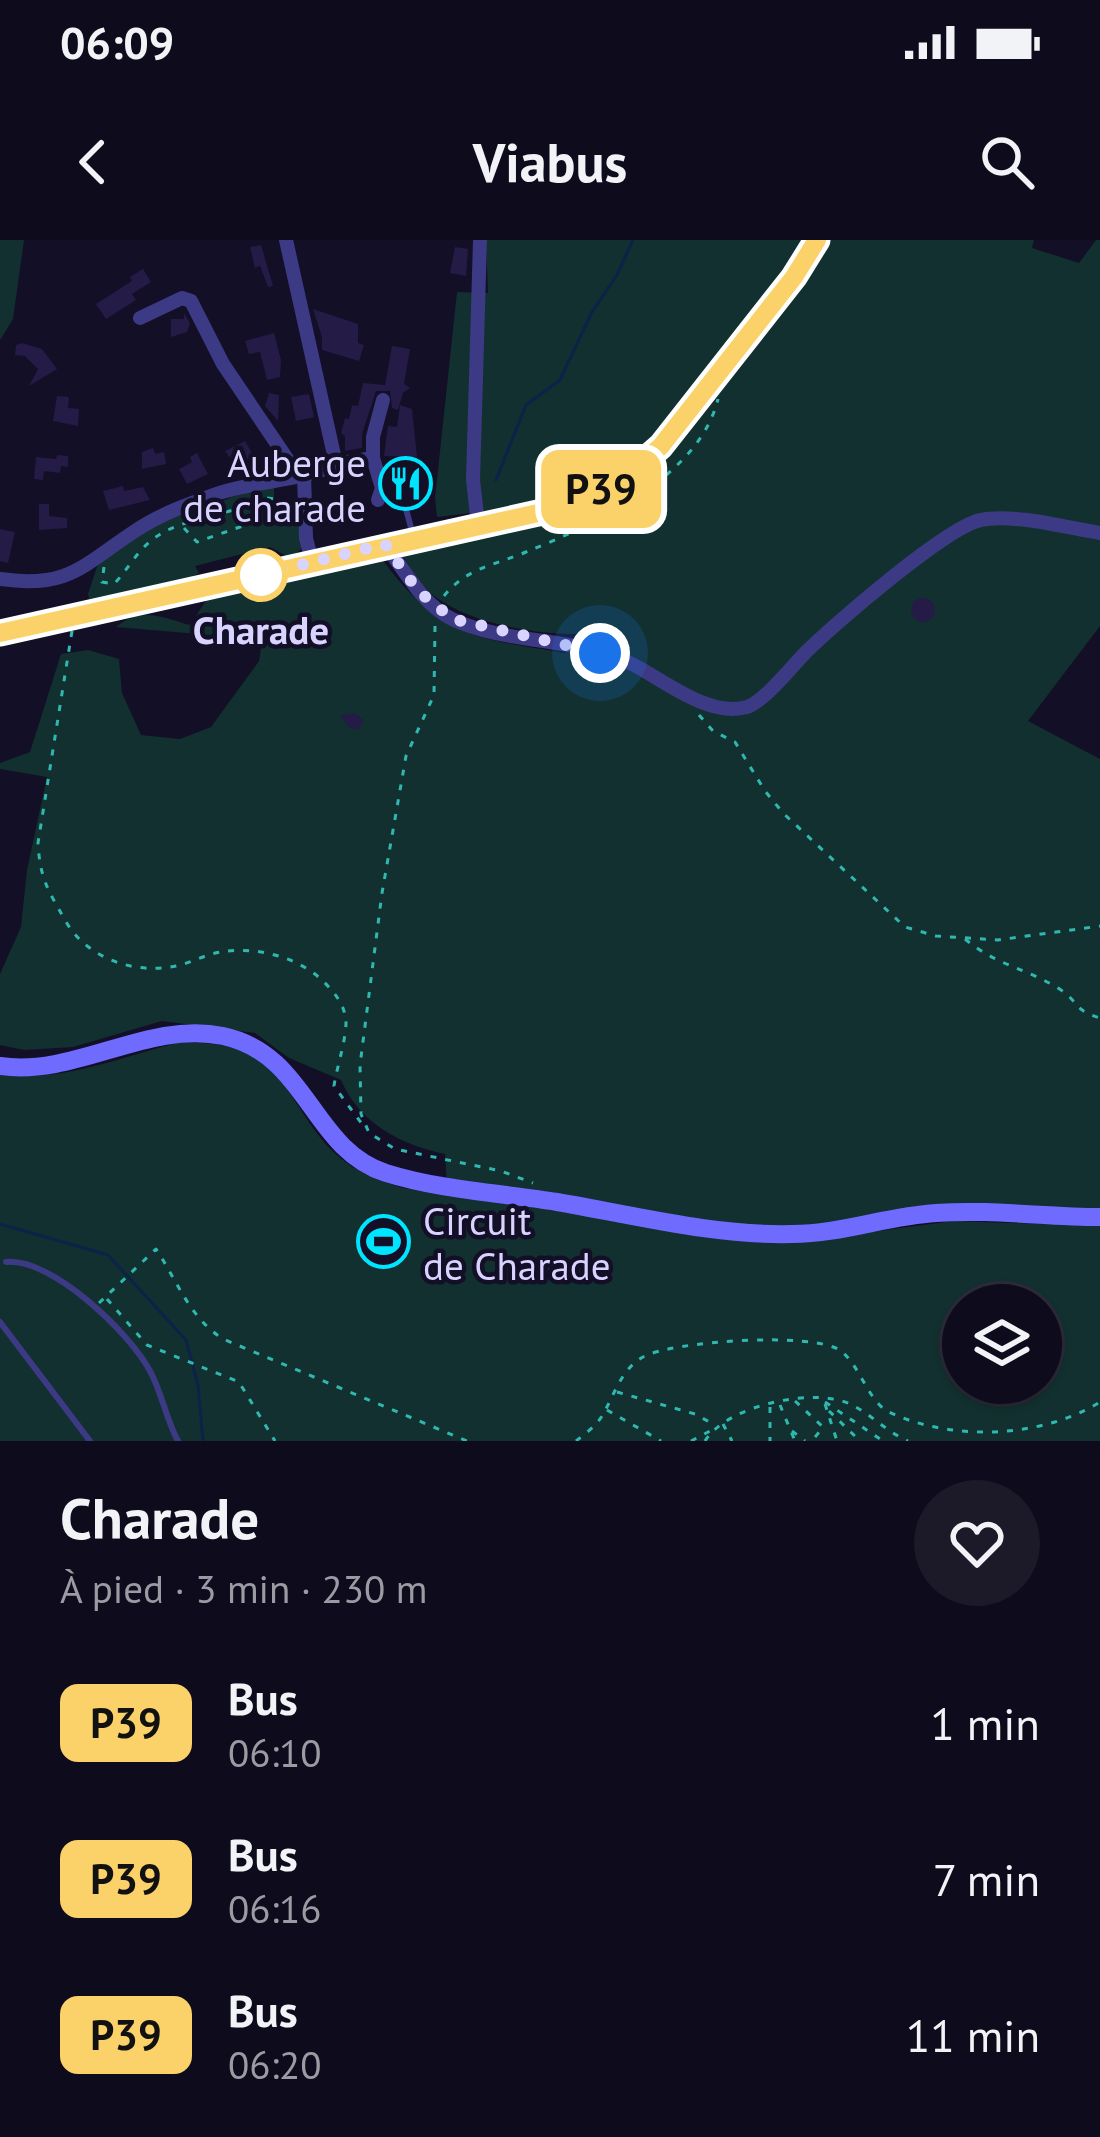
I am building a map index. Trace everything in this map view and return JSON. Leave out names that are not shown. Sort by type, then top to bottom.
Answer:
[{"type":"street","points":[[286,240],[336,464]]},
{"type":"street","points":[[478,524],[472,480],[480,240]]},
{"type":"street","points":[[0,633],[556,509],[629,474],[661,446],[700,398],[818,240]]},
{"type":"street","points":[[140,318],[182,298],[191,301],[223,364],[301,475],[312,562]]},
{"type":"street","points":[[378,500],[382,488],[373,458],[373,437],[383,400]]},
{"type":"street","points":[[0,579],[78,573],[164,515],[267,479],[321,472],[336,464],[373,458]]},
{"type":"street","points":[[385,544],[418,591],[453,619],[572,644],[627,662],[727,710],[752,706],[836,622],[955,532],[982,520],[1100,532]]},
{"type":"street","points":[[0,1066],[58,1064],[176,1034],[222,1036],[274,1059],[292,1076],[337,1139],[377,1170],[775,1234],[817,1233],[938,1213],[1100,1217]]},
{"type":"lane","points":[[406,509],[415,538]]},
{"type":"lane","points":[[6,1262],[39,1267],[137,1349],[153,1376],[178,1441]]},
{"type":"lane","points":[[0,1322],[90,1441]]},
{"type":"path","points":[[265,497],[267,479]]},
{"type":"path","points":[[102,554],[102,582],[114,584],[132,557],[159,534],[265,497],[304,503]]},
{"type":"path","points":[[183,526],[197,542],[257,521],[283,522],[286,500]]},
{"type":"path","points":[[241,506],[244,526]]},
{"type":"path","points":[[364,1126],[358,1088],[369,982],[406,756],[434,695],[435,607]]},
{"type":"path","points":[[74,618],[38,843],[40,878],[74,937],[107,960],[138,968],[174,967],[221,952],[282,956],[316,975],[338,996],[346,1021],[334,1085],[376,1138],[395,1148],[520,1176],[543,1187],[557,1202]]},
{"type":"path","points":[[685,693],[713,731],[735,742],[783,813],[904,927],[935,937],[998,940],[1100,926]]},
{"type":"path","points":[[962,938],[990,960],[1064,992],[1081,1012],[1100,1018]]},
{"type":"path","points":[[94,1309],[156,1249],[189,1308],[204,1327],[223,1339],[463,1440]]},
{"type":"path","points":[[106,1298],[147,1346],[239,1382],[275,1441]]},
{"type":"path","points":[[576,1441],[599,1421],[626,1371],[642,1357],[735,1341],[809,1340],[841,1351],[883,1409],[923,1431],[969,1440],[1030,1432],[1076,1417],[1100,1402]]},
{"type":"path","points":[[615,1391],[695,1414],[732,1441]]},
{"type":"path","points":[[691,1441],[746,1411],[794,1400],[824,1399],[856,1406],[906,1441],[910,1424]]},
{"type":"path","points":[[824,1399],[837,1441]]},
{"type":"path","points":[[824,1399],[883,1441]]},
{"type":"path","points":[[794,1400],[823,1426],[812,1441]]},
{"type":"path","points":[[780,1403],[795,1441]]},
{"type":"path","points":[[770,1405],[770,1441]]},
{"type":"path","points":[[605,1409],[661,1441]]},
{"type":"path","points":[[827,1410],[860,1441]]},
{"type":"path","points":[[705,1441],[717,1426]]},
{"type":"path","points":[[791,1430],[805,1441]]},
{"type":"green space","points":[[0,240],[24,240],[13,319],[0,340]]},
{"type":"green space","points":[[486,240],[1034,240],[1032,248],[1079,263],[1100,240],[1100,626],[1028,721],[1100,759],[1100,1214],[957,1212],[805,1234],[447,1185],[445,1154],[383,1130],[359,1108],[341,1080],[289,1058],[255,1033],[162,1021],[73,1047],[24,1050],[0,1045],[0,974],[21,927],[27,870],[47,777],[0,769],[0,763],[30,752],[61,654],[88,650],[119,659],[122,693],[141,735],[180,739],[211,727],[259,661],[261,648],[210,635],[116,627],[134,617],[152,615],[190,625],[207,599],[379,555],[420,603],[458,629],[565,653],[581,634],[525,630],[449,606],[429,591],[399,550],[522,507],[437,517],[435,498],[457,292],[488,293]]},
{"type":"green space","points":[[274,484],[274,517],[299,517],[304,545],[292,559],[270,547],[195,566],[199,573],[181,583],[90,603],[88,594],[99,561],[146,528],[183,511],[194,514]]},
{"type":"green space","name":"Circuit de Charade","points":[[181,1042],[245,1052],[273,1073],[337,1155],[376,1179],[403,1188],[786,1243],[954,1221],[1100,1226],[1100,1441],[0,1441],[0,1075],[47,1075]]},
{"type":"building","points":[[261,245],[273,286],[268,287],[260,266],[255,268],[250,247]]},
{"type":"building","points":[[455,247],[468,249],[466,276],[450,273]]},
{"type":"building","points":[[143,269],[151,282],[132,294],[136,300],[106,319],[96,304]]},
{"type":"building","points":[[313,309],[358,324],[358,343],[364,345],[359,361],[322,350]]},
{"type":"building","points":[[184,313],[190,323],[187,332],[171,337],[171,319],[184,319]]},
{"type":"building","points":[[274,333],[280,377],[267,380],[260,352],[249,354],[245,341]]},
{"type":"building","points":[[16,345],[42,349],[57,369],[29,386],[38,369],[25,356],[15,355]]},
{"type":"building","points":[[392,346],[410,349],[404,384],[410,388],[403,393],[398,410],[392,408],[390,391],[376,391],[362,448],[345,451],[341,433],[345,418],[349,419],[352,405],[358,406],[363,383],[385,385]]},
{"type":"building","points":[[269,393],[279,395],[278,421],[265,406]]},
{"type":"building","points":[[309,394],[314,417],[296,421],[291,397]]},
{"type":"building","points":[[57,396],[69,397],[68,408],[79,409],[78,426],[53,421]]},
{"type":"building","points":[[400,405],[412,409],[417,457],[384,456],[388,426],[397,427]]},
{"type":"building","points":[[245,441],[255,458],[237,467],[225,451]]},
{"type":"building","points":[[153,448],[155,454],[164,452],[166,464],[142,469],[142,452]]},
{"type":"building","points":[[197,453],[208,474],[187,484],[179,469]]},
{"type":"building","points":[[57,455],[68,456],[68,467],[61,466],[60,473],[44,471],[43,480],[34,479],[36,457],[56,459]]},
{"type":"building","points":[[394,475],[418,475],[417,499],[394,498]]},
{"type":"building","points":[[123,486],[124,491],[143,487],[150,500],[109,510],[103,491]]},
{"type":"building","points":[[39,504],[49,504],[49,516],[67,518],[67,528],[39,530]]},
{"type":"building","points":[[0,529],[15,532],[8,563],[0,561]]},
{"type":"building","points":[[923,598],[932,601],[932,619],[923,622],[914,619],[911,610],[914,601]]},
{"type":"building","points":[[354,713],[364,720],[358,730],[340,716]]},
{"type":"waterway","points":[[496,480],[526,405],[560,380],[633,240]]},
{"type":"waterway","points":[[0,1224],[108,1255],[186,1340],[198,1385],[203,1441]]},
{"type":"bus line","name":"P39","points":[[0,633],[556,509],[592,493],[629,474],[661,446],[794,277],[817,240]]},
{"type":"place","name":"Auberge de charade","points":[[405,484]]},
{"type":"place","name":"Charade","points":[[261,575]]},
{"type":"place","name":"Circuit de Charade","points":[[384,1242]]},
{"type":"route","points":[[261,575],[385,544],[418,591],[453,619],[600,653]]}]
